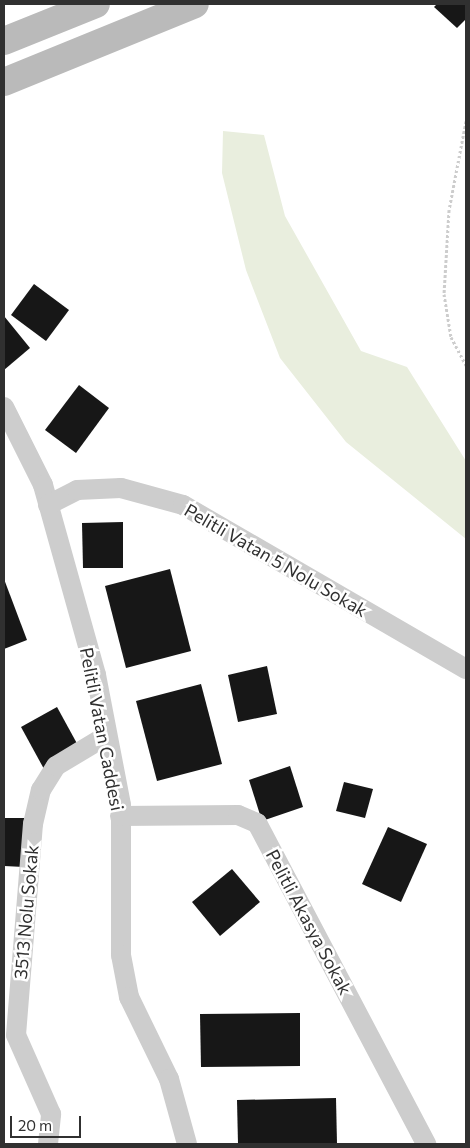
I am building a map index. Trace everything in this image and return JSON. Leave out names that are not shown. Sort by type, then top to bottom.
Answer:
[{"type":"main road","points":[[4,41],[96,4]]},
{"type":"main road","points":[[4,82],[195,4]]},
{"type":"street","name":"Pelitli Vatan Caddesi","points":[[4,407],[24,440],[48,505],[96,675],[120,816],[122,955],[129,997],[169,1079],[186,1144]]},
{"type":"street","name":"Pelitli Vatan 5 Nolu Sokak","points":[[48,505],[77,490],[121,488],[184,505],[466,669]]},
{"type":"street","name":"3513 Nolu Sokak","points":[[48,1144],[51,1114],[16,1035],[33,824],[41,790],[56,766],[106,736]]},
{"type":"street","name":"Pelitli Akasya Sokak","points":[[120,816],[238,815],[257,823],[426,1144]]},
{"type":"path","points":[[466,121],[449,210],[444,294],[451,337],[466,365]]},
{"type":"green space","points":[[223,131],[264,135],[285,216],[361,351],[407,367],[466,461],[466,539],[346,442],[280,358],[246,270],[222,173]]},
{"type":"building","points":[[437,4],[466,4],[466,19],[457,28],[434,7]]},
{"type":"building","points":[[34,284],[69,310],[46,341],[11,315]]},
{"type":"building","points":[[4,316],[30,348],[4,370]]},
{"type":"building","points":[[79,385],[109,408],[76,453],[45,430]]},
{"type":"building","points":[[123,522],[123,568],[83,568],[82,523]]},
{"type":"building","points":[[170,569],[191,651],[126,668],[105,586]]},
{"type":"building","points":[[4,579],[27,640],[4,649]]},
{"type":"building","points":[[267,666],[277,714],[238,722],[228,675]]},
{"type":"building","points":[[201,684],[222,764],[157,781],[136,701]]},
{"type":"building","points":[[57,707],[80,749],[44,769],[21,727]]},
{"type":"building","points":[[290,766],[303,807],[262,821],[249,780]]},
{"type":"building","points":[[344,782],[373,789],[365,818],[336,811]]},
{"type":"building","points":[[4,818],[25,818],[24,867],[4,866]]},
{"type":"building","points":[[388,827],[427,844],[401,902],[362,884]]},
{"type":"building","points":[[232,869],[260,902],[220,936],[192,902]]},
{"type":"building","points":[[300,1013],[300,1066],[201,1067],[200,1014]]},
{"type":"building","points":[[336,1098],[337,1144],[238,1144],[237,1100]]}]
